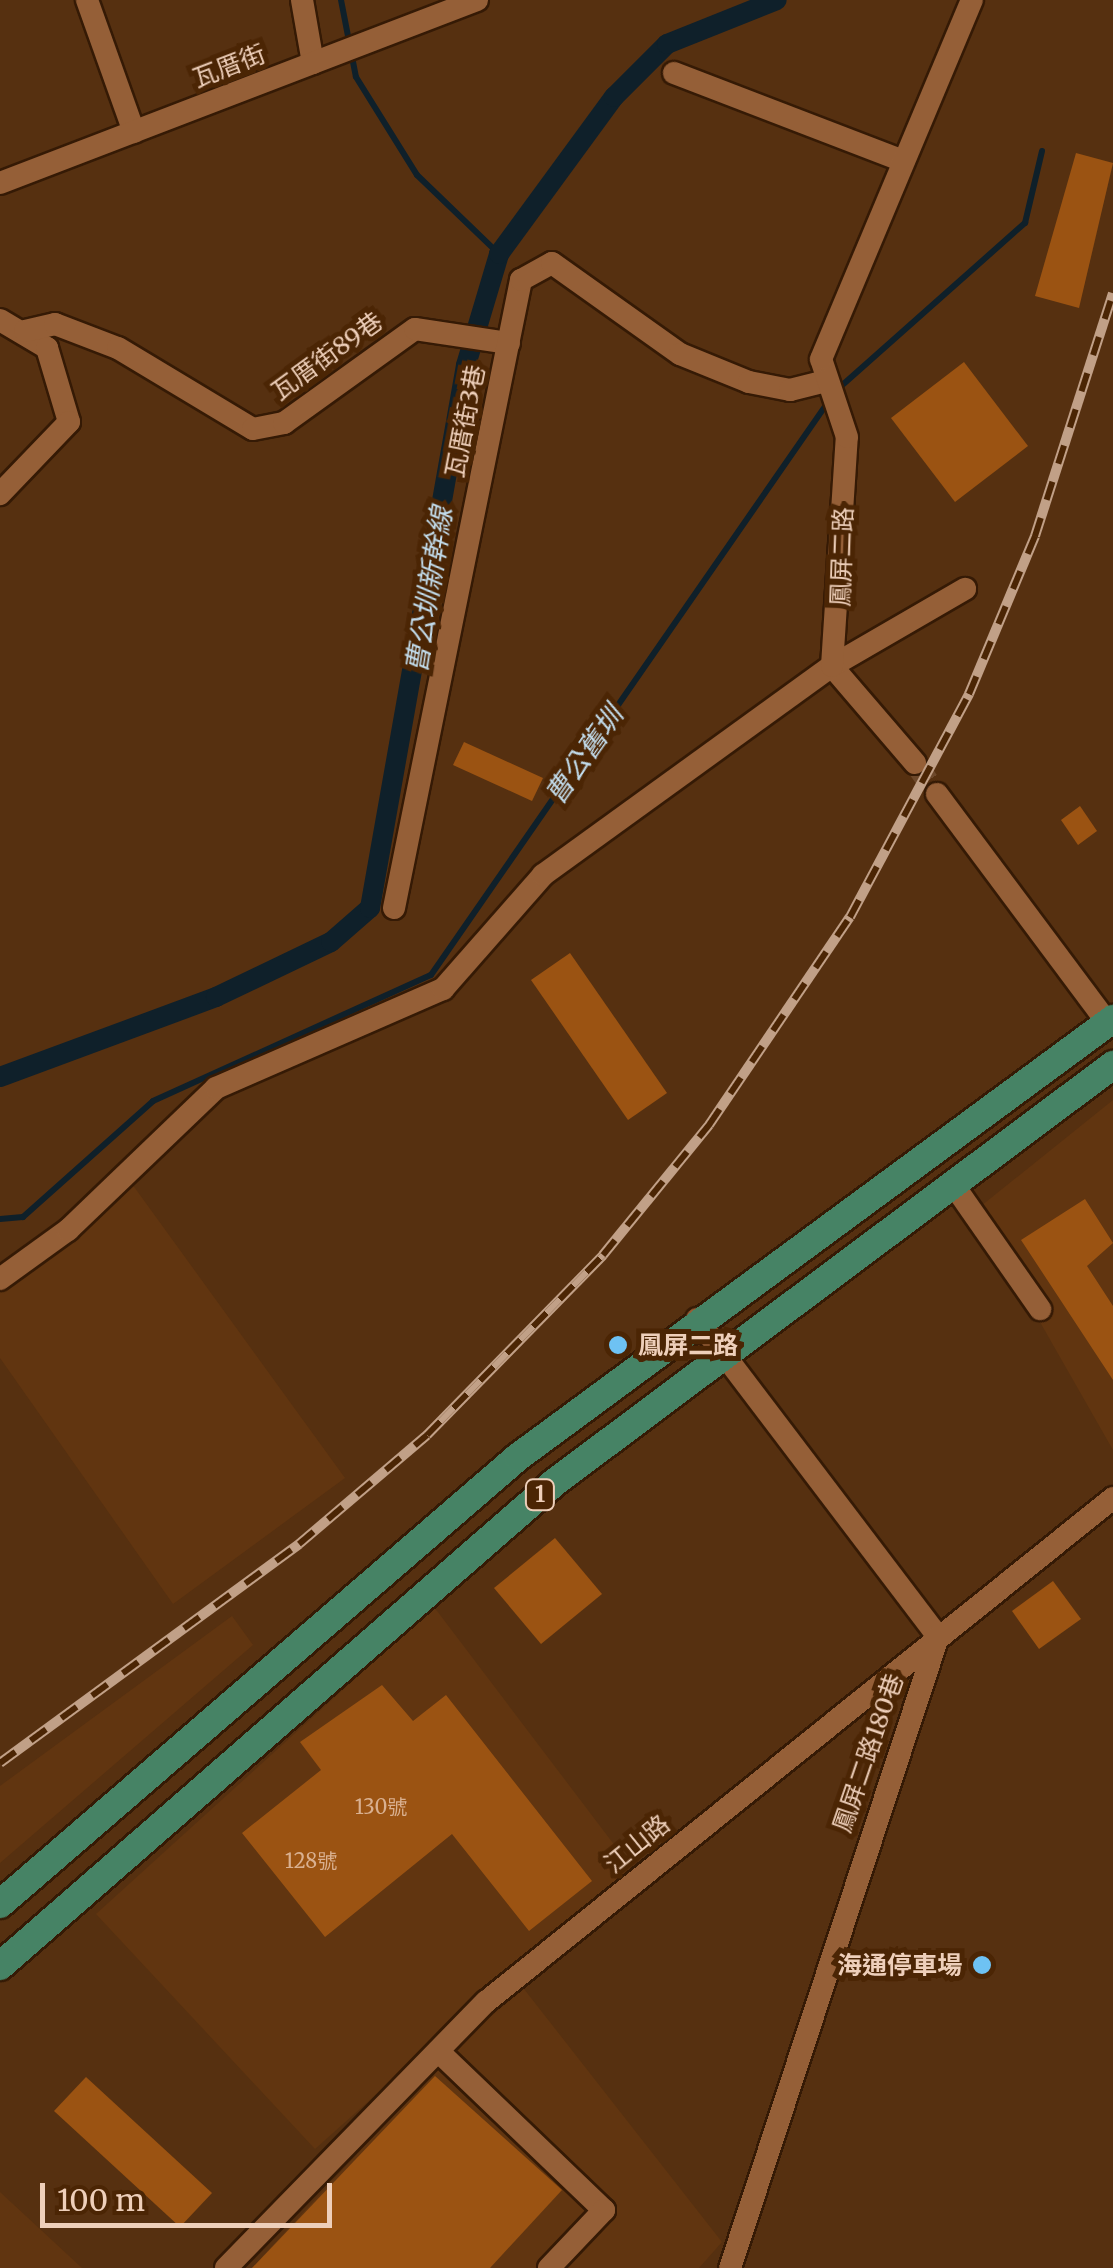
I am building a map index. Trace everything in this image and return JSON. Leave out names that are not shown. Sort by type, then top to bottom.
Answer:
[{"type":"main road","name":"1","points":[[0,1904],[257,1676],[696,1319],[1110,1021]]},
{"type":"main road","name":"1","points":[[0,1966],[284,1713],[720,1355],[955,1187],[1113,1065]]},
{"type":"main road","points":[[257,1676],[284,1713]]},
{"type":"street","points":[[87,0],[134,132]]},
{"type":"street","points":[[302,0],[312,63]]},
{"type":"street","name":"瓦厝街","points":[[0,183],[478,0]]},
{"type":"street","points":[[824,388],[821,359],[972,0]]},
{"type":"street","points":[[674,73],[903,160]]},
{"type":"street","name":"瓦厝街3巷","points":[[394,908],[502,341],[521,280],[552,263],[680,354],[748,382],[790,390],[824,388]]},
{"type":"street","name":"瓦厝街89巷","points":[[0,320],[25,330],[55,324],[118,348],[234,425],[268,429],[396,336],[450,329],[502,341]]},
{"type":"street","points":[[0,494],[69,422],[47,348],[25,330]]},
{"type":"street","name":"鳳屏二路","points":[[824,388],[843,422],[832,666]]},
{"type":"street","points":[[0,1278],[68,1230],[216,1088],[443,990],[543,875],[832,666],[965,588]]},
{"type":"street","points":[[832,666],[916,764]]},
{"type":"street","points":[[936,794],[1110,1021]]},
{"type":"street","points":[[955,1187],[1040,1309]]},
{"type":"street","points":[[696,1319],[938,1637]]},
{"type":"street","name":"江山路","points":[[226,2268],[487,2001],[1113,1498]]},
{"type":"street","name":"鳳屏二路180巷","points":[[730,2268],[938,1637]]},
{"type":"street","points":[[438,2051],[604,2210],[550,2268]]},
{"type":"shaded area","points":[[1113,1100],[1113,1450],[976,1210]]},
{"type":"shaded area","points":[[132,1184],[345,1478],[173,1604],[0,1358],[0,1291]]},
{"type":"shaded area","points":[[434,1607],[631,1867],[315,2149],[96,1914]]},
{"type":"shaded area","points":[[232,1616],[253,1645],[0,1863],[0,1786]]},
{"type":"shaded area","points":[[524,1989],[722,2242],[699,2268],[252,2268],[464,2038]]},
{"type":"shaded area","points":[[0,2192],[82,2268],[0,2268]]},
{"type":"building","points":[[1076,153],[1113,163],[1079,308],[1035,296]]},
{"type":"building","points":[[964,362],[1028,446],[955,502],[891,418]]},
{"type":"building","points":[[464,742],[543,778],[532,801],[453,765]]},
{"type":"building","points":[[1080,806],[1097,831],[1078,845],[1061,820]]},
{"type":"building","points":[[570,953],[667,1093],[628,1120],[531,980]]},
{"type":"building","points":[[1085,1199],[1113,1243],[1087,1266],[1113,1306],[1113,1380],[1021,1240]]},
{"type":"building","points":[[555,1538],[602,1594],[541,1644],[494,1588]]},
{"type":"building","points":[[1053,1581],[1081,1619],[1039,1649],[1012,1611]]},
{"type":"building","points":[[382,1685],[413,1721],[446,1695],[592,1881],[529,1931],[452,1834],[325,1937],[242,1833],[321,1770],[300,1742]]},
{"type":"building","points":[[435,2076],[562,2190],[490,2268],[252,2268]]},
{"type":"building","points":[[86,2077],[212,2193],[180,2227],[54,2111]]},
{"type":"waterway","points":[[341,0],[356,77],[417,175],[499,254]]},
{"type":"waterway","name":"曹公圳新幹線","points":[[0,1077],[216,997],[331,942],[370,908],[466,365],[499,254],[614,97],[667,44],[777,0]]},
{"type":"waterway","name":"曹公舊圳","points":[[839,388],[1025,223],[1042,151]]},
{"type":"waterway","name":"曹公舊圳","points":[[0,1219],[23,1217],[153,1101],[431,975],[828,402]]},
{"type":"tunnel","points":[[915,763],[937,794]]},
{"type":"railway","points":[[0,1763],[299,1544],[427,1435],[603,1255],[709,1125],[850,917],[969,694],[1035,536],[1113,293]]},
{"type":"place","name":"鳳屏二路","points":[[618,1345]]},
{"type":"place","name":"海通停車場","points":[[982,1965]]}]
